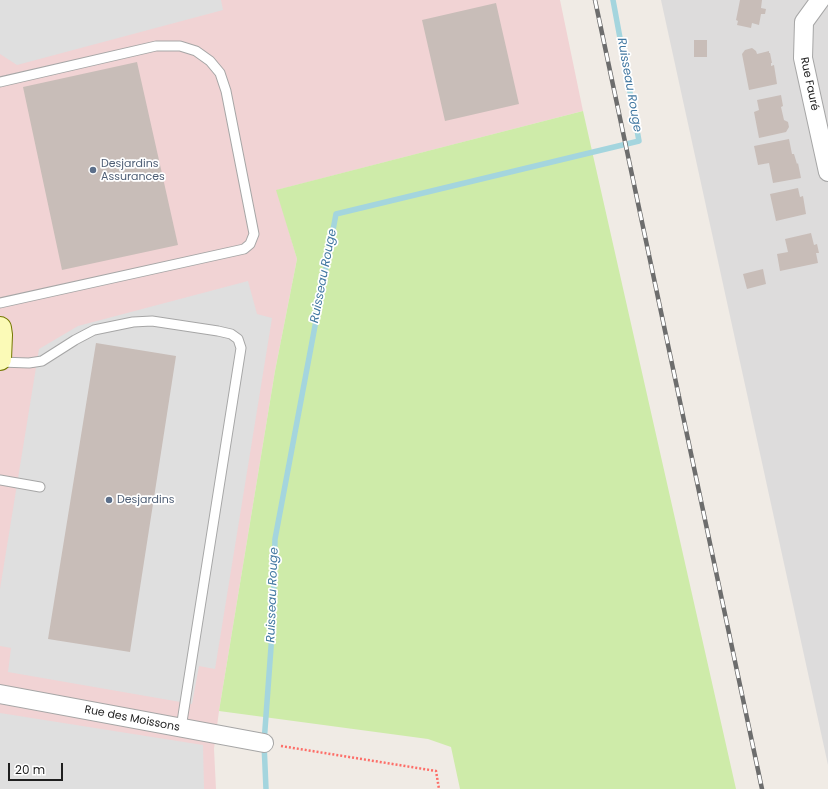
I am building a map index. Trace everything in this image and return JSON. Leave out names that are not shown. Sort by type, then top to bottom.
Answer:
[{"type":"street","name":"Rue Fauré","points":[[820,0],[804,22],[802,58],[828,172]]},
{"type":"street","points":[[0,328],[0,359]]},
{"type":"street","name":"Rue des Moissons","points":[[0,694],[264,743]]},
{"type":"lane","points":[[0,82],[156,46],[180,46],[196,51],[210,61],[220,73],[226,91],[254,234],[250,244],[244,250],[0,303]]},
{"type":"lane","points":[[0,362],[29,363],[42,361],[94,330],[133,322],[152,321],[218,331],[231,334],[238,339],[241,348],[181,728]]},
{"type":"lane","points":[[0,480],[40,487]]},
{"type":"path","points":[[264,743],[436,771],[439,789]]},
{"type":"shaded area","points":[[0,0],[560,0],[583,111],[277,190],[297,259],[275,371],[219,711],[214,749],[216,789],[0,789]]},
{"type":"shaded area","points":[[0,0],[221,0],[223,10],[17,65],[0,54]]},
{"type":"shaded area","points":[[661,0],[828,0],[828,765]]},
{"type":"shaded area","points":[[248,281],[257,314],[272,318],[215,669],[199,666],[192,704],[8,672],[11,648],[0,646],[0,589],[39,349],[78,326]]},
{"type":"shaded area","points":[[0,713],[203,745],[204,789],[0,789]]},
{"type":"green space","points":[[583,111],[736,789],[460,789],[451,747],[428,739],[219,711],[275,371],[297,259],[276,190]]},
{"type":"building","points":[[740,0],[762,0],[761,8],[766,9],[765,14],[761,14],[759,25],[752,23],[751,28],[737,25],[738,21],[736,20]]},
{"type":"building","points":[[496,3],[519,104],[445,121],[422,20]]},
{"type":"building","points":[[694,40],[707,40],[707,57],[694,57]]},
{"type":"building","points":[[752,48],[757,54],[769,51],[772,63],[771,66],[774,65],[777,84],[749,90],[742,54],[745,50]]},
{"type":"building","points":[[137,62],[178,245],[62,270],[23,87]]},
{"type":"building","points":[[781,95],[783,106],[781,107],[784,120],[788,122],[789,127],[786,132],[759,138],[754,112],[759,110],[757,100]]},
{"type":"building","points":[[789,139],[792,154],[794,154],[797,164],[798,163],[801,178],[773,183],[769,163],[758,165],[754,146]]},
{"type":"building","points":[[798,188],[800,197],[803,196],[806,214],[776,221],[770,194]]},
{"type":"building","points":[[811,233],[814,245],[817,244],[819,253],[816,253],[818,263],[780,271],[777,254],[788,252],[785,239]]},
{"type":"building","points":[[763,269],[766,284],[747,289],[743,274]]},
{"type":"building","points":[[96,343],[176,356],[130,652],[48,639]]},
{"type":"waterway","name":"Ruisseau Rouge","points":[[266,789],[264,743],[273,620],[275,539],[336,214],[639,141],[613,0]]},
{"type":"railway","points":[[595,0],[762,789]]},
{"type":"place","name":"Desjardins Assurances","points":[[93,170]]},
{"type":"place","name":"Desjardins","points":[[109,500]]}]
